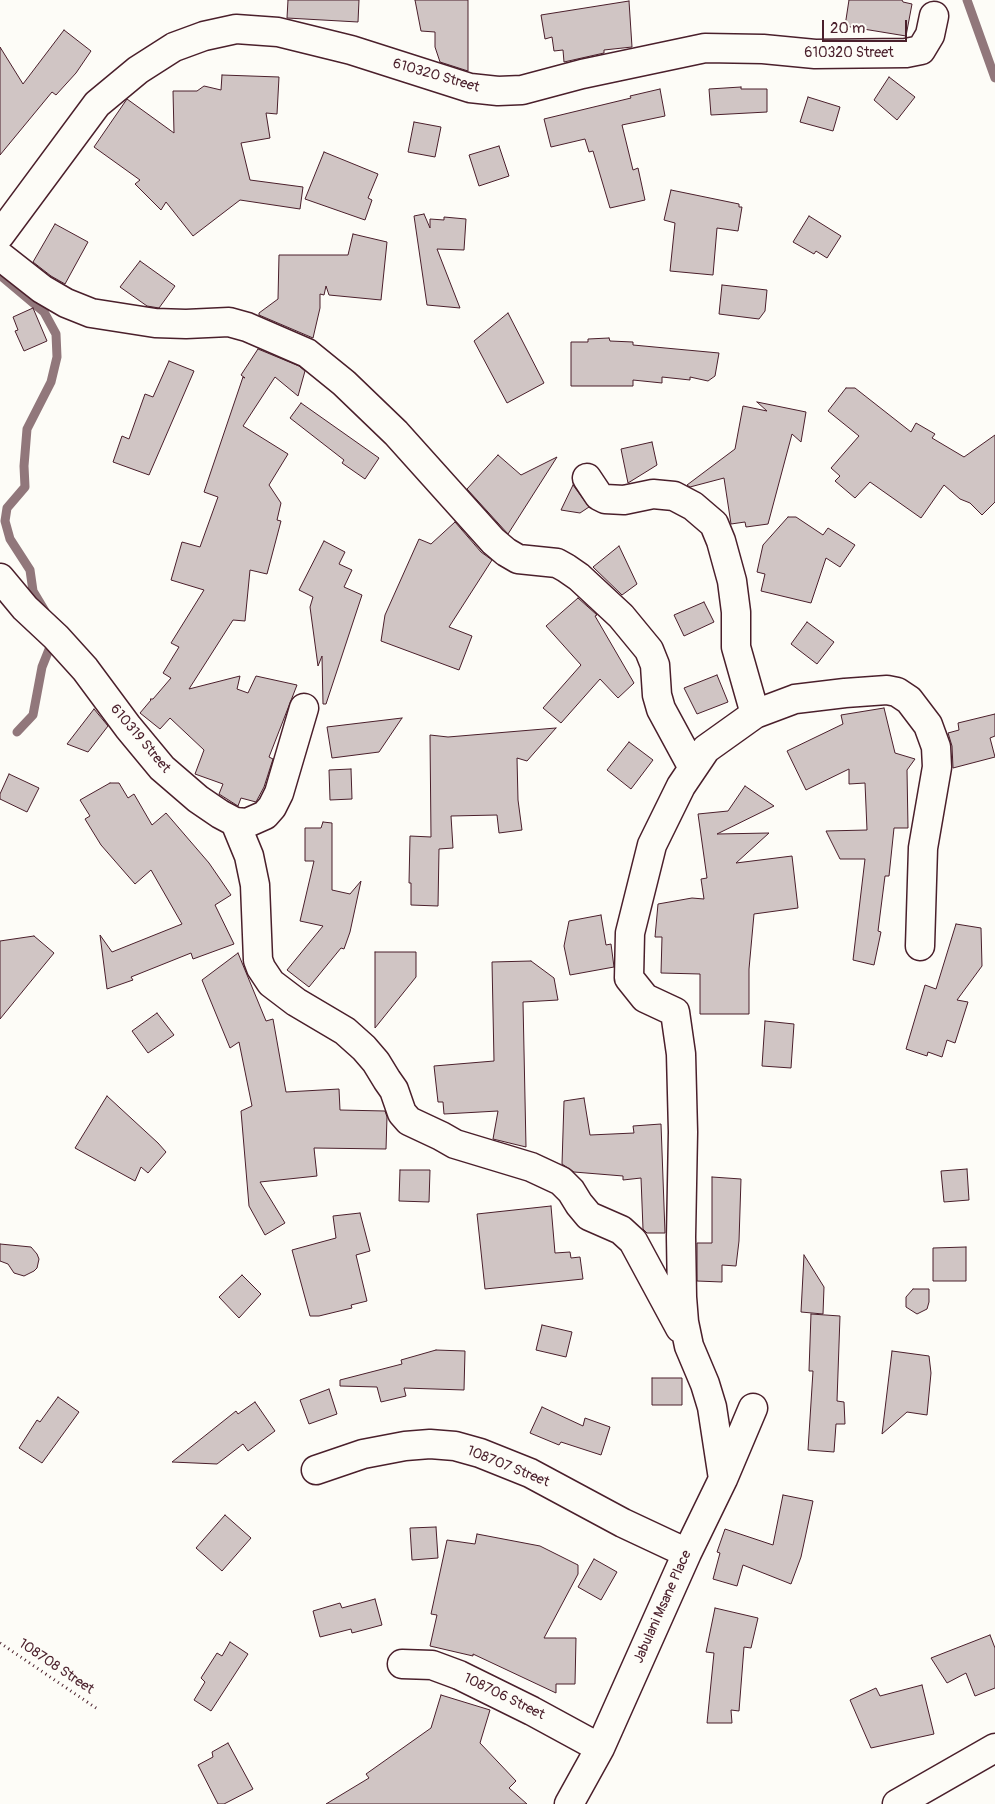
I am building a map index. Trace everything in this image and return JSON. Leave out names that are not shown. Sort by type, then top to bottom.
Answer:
[{"type":"street","name":"610320 Street","points":[[0,235],[98,104],[138,70],[174,47],[204,36],[236,29],[278,32],[351,50],[470,88],[498,91],[522,90],[582,74],[705,48],[763,49],[815,54],[906,53],[921,50],[930,35],[934,16]]},
{"type":"street","points":[[0,256],[42,289],[66,303],[91,313],[155,323],[229,322],[247,327],[307,353],[344,383],[396,433],[493,541],[506,552],[518,559],[557,563],[566,568],[579,577],[621,616],[650,650],[655,665],[657,695],[661,709],[693,768]]},
{"type":"street","points":[[587,478],[600,496],[605,498],[624,500],[653,494],[674,496],[693,506],[714,524],[732,580],[736,612],[736,647],[755,714]]},
{"type":"street","name":"610319 Street","points":[[0,578],[25,608],[56,636],[85,668],[128,727],[162,768],[198,799],[235,822]]},
{"type":"street","points":[[689,1346],[684,1322],[682,1297],[683,1132],[681,1054],[675,1012],[645,998],[629,978],[630,933],[652,845],[681,786],[706,749],[755,714],[795,699],[887,690],[897,692],[909,700],[928,725],[936,747],[937,767],[923,848],[920,946]]},
{"type":"street","points":[[304,708],[279,794],[272,807],[265,815],[247,823],[235,822],[249,856],[254,885],[258,960],[261,968],[271,983],[296,1002],[345,1031],[364,1048],[376,1062],[394,1090],[402,1113],[408,1121],[455,1144],[531,1167],[562,1181],[572,1191],[579,1204],[589,1216],[620,1230],[633,1241],[689,1346],[705,1384],[712,1407],[723,1479]]},
{"type":"street","name":"Jabulani Msane Place","points":[[570,1804],[600,1748],[687,1553],[723,1479],[753,1408]]},
{"type":"street","name":"108707 Street","points":[[316,1470],[363,1454],[405,1446],[430,1444],[455,1446],[480,1453],[530,1473],[623,1523],[687,1553]]},
{"type":"street","name":"108706 Street","points":[[402,1664],[432,1665],[459,1675],[532,1711],[600,1748]]},
{"type":"street","points":[[897,1804],[995,1748]]},
{"type":"path","name":"108708 Street","points":[[0,1643],[99,1710]]},
{"type":"building","points":[[288,0],[359,0],[358,22],[287,18]]},
{"type":"building","points":[[415,0],[468,0],[468,71],[440,62],[435,47],[435,32],[421,31]]},
{"type":"building","points":[[849,0],[902,0],[912,4],[906,36],[845,26]]},
{"type":"building","points":[[629,1],[632,47],[604,50],[604,53],[564,62],[563,50],[554,51],[552,37],[545,39],[541,15]]},
{"type":"building","points":[[64,30],[91,51],[76,73],[56,95],[52,92],[0,155],[0,47],[23,84]]},
{"type":"building","points":[[222,75],[279,77],[277,114],[266,113],[270,138],[241,143],[250,180],[303,187],[300,209],[240,200],[193,236],[166,202],[161,210],[135,184],[140,180],[94,147],[127,99],[174,133],[173,91],[197,91],[204,86],[221,90]]},
{"type":"building","points":[[889,77],[915,97],[897,120],[874,100]]},
{"type":"building","points":[[741,87],[741,89],[767,89],[767,112],[711,115],[709,89]]},
{"type":"building","points":[[660,89],[665,116],[622,125],[633,170],[638,168],[645,200],[610,208],[593,151],[589,152],[585,139],[551,147],[544,119]]},
{"type":"building","points":[[808,97],[840,107],[833,131],[800,122]]},
{"type":"building","points":[[414,122],[441,127],[435,157],[408,152]]},
{"type":"building","points":[[499,146],[509,176],[479,186],[469,155]]},
{"type":"building","points":[[324,152],[378,174],[368,198],[372,200],[365,220],[305,199]]},
{"type":"building","points":[[671,190],[739,204],[739,207],[742,207],[738,231],[717,228],[713,275],[670,271],[675,223],[664,220]]},
{"type":"building","points":[[424,214],[430,228],[430,219],[444,220],[444,217],[466,219],[464,250],[437,249],[460,308],[427,305],[414,216]]},
{"type":"building","points":[[809,216],[841,236],[827,258],[816,251],[814,254],[793,242]]},
{"type":"building","points":[[55,224],[88,242],[65,284],[33,262]]},
{"type":"building","points":[[353,234],[387,242],[381,300],[329,295],[326,286],[324,295],[320,294],[320,308],[313,338],[259,315],[259,313],[278,299],[279,255],[348,255]]},
{"type":"building","points":[[140,261],[175,286],[159,308],[147,306],[120,287]]},
{"type":"building","points":[[722,285],[767,290],[765,311],[759,319],[719,314]]},
{"type":"building","points":[[33,308],[47,341],[24,351],[15,331],[18,330],[13,317]]},
{"type":"building","points":[[508,313],[544,383],[507,403],[474,341]]},
{"type":"building","points":[[609,338],[610,341],[633,342],[633,345],[719,353],[715,376],[708,381],[690,377],[690,380],[662,377],[662,383],[633,380],[633,386],[571,386],[571,342],[588,342],[588,339]]},
{"type":"building","points":[[258,349],[299,366],[305,371],[298,396],[275,377],[243,426],[288,454],[269,485],[281,503],[277,520],[281,521],[267,574],[250,570],[245,621],[233,620],[189,689],[240,676],[237,689],[248,693],[256,676],[297,685],[269,757],[273,759],[264,787],[256,802],[241,798],[238,806],[219,794],[223,784],[195,774],[204,750],[170,718],[160,729],[140,713],[150,699],[153,699],[171,678],[163,673],[179,647],[171,643],[204,590],[171,580],[182,542],[200,547],[218,497],[204,492],[243,377],[245,378],[241,375]]},
{"type":"building","points":[[169,361],[194,371],[149,475],[113,462],[122,436],[129,439],[145,394],[153,397]]},
{"type":"building","points":[[846,388],[855,388],[911,432],[916,423],[935,434],[932,438],[964,457],[995,435],[995,502],[982,515],[970,503],[960,499],[944,485],[921,518],[870,482],[855,498],[835,481],[840,476],[831,468],[859,436],[828,411]]},
{"type":"building","points":[[757,402],[806,412],[801,442],[792,434],[768,524],[746,527],[745,522],[731,524],[724,478],[690,487],[687,485],[735,449],[743,406],[767,411]]},
{"type":"building","points":[[301,403],[379,458],[365,479],[342,463],[344,460],[290,418]]},
{"type":"building","points":[[652,442],[657,465],[628,483],[621,449]]},
{"type":"building","points":[[498,455],[521,475],[557,457],[508,534],[467,489]]},
{"type":"building","points":[[573,485],[589,507],[580,513],[561,510]]},
{"type":"building","points":[[788,517],[796,517],[823,535],[828,528],[855,545],[840,567],[826,558],[811,603],[761,591],[765,574],[757,572],[763,545]]},
{"type":"building","points":[[455,522],[481,552],[492,560],[449,627],[472,636],[459,670],[381,641],[385,615],[419,539],[431,544]]},
{"type":"building","points":[[324,541],[345,552],[339,564],[352,570],[344,587],[362,595],[326,704],[323,704],[322,656],[318,666],[310,607],[313,597],[299,590]]},
{"type":"building","points":[[619,546],[637,584],[622,595],[593,567]]},
{"type":"building","points":[[578,598],[597,615],[595,616],[634,683],[618,698],[600,679],[561,723],[543,708],[581,665],[546,626]]},
{"type":"building","points":[[704,602],[714,622],[684,636],[674,615]]},
{"type":"building","points":[[807,622],[834,642],[817,664],[791,644]]},
{"type":"building","points":[[717,675],[728,702],[697,714],[684,688]]},
{"type":"building","points":[[884,708],[895,753],[915,759],[907,770],[908,828],[894,828],[889,876],[885,876],[878,931],[881,932],[874,965],[853,960],[865,859],[840,859],[826,831],[867,830],[865,783],[849,784],[849,769],[806,790],[787,751],[843,724],[841,715]]},
{"type":"building","points":[[94,709],[108,726],[88,752],[67,744]]},
{"type":"building","points":[[995,714],[995,736],[990,738],[995,757],[953,768],[952,746],[948,733],[959,730],[958,723]]},
{"type":"building","points":[[402,718],[379,752],[332,758],[327,727]]},
{"type":"building","points":[[556,728],[527,761],[517,758],[518,800],[522,830],[499,833],[497,815],[451,816],[453,848],[439,849],[438,906],[411,905],[411,883],[409,883],[410,836],[431,837],[430,735],[448,737]]},
{"type":"building","points":[[629,742],[653,760],[631,789],[607,770]]},
{"type":"building","points":[[351,769],[352,799],[330,800],[329,770]]},
{"type":"building","points":[[9,774],[39,788],[27,812],[0,799],[0,794]]},
{"type":"building","points":[[110,783],[119,783],[128,798],[134,794],[152,825],[166,813],[209,863],[231,895],[215,905],[234,944],[193,959],[191,953],[131,977],[133,980],[107,989],[100,935],[112,952],[182,924],[151,870],[135,884],[101,845],[85,819],[90,816],[80,800]]},
{"type":"building","points":[[745,786],[774,806],[717,834],[769,833],[736,863],[792,856],[798,908],[754,914],[749,969],[749,1014],[700,1014],[700,974],[661,973],[662,937],[655,937],[658,904],[692,898],[704,899],[701,879],[707,878],[698,814],[728,811]]},
{"type":"building","points":[[323,822],[332,823],[332,890],[350,894],[361,881],[350,932],[344,949],[341,948],[309,987],[287,970],[323,926],[300,921],[314,861],[305,861],[305,828],[321,828]]},
{"type":"building","points":[[601,915],[606,945],[611,944],[614,967],[570,975],[564,946],[569,921]]},
{"type":"building","points":[[956,924],[981,928],[982,966],[957,1000],[968,1002],[955,1043],[947,1040],[942,1057],[928,1052],[927,1056],[906,1049],[925,985],[936,989]]},
{"type":"building","points":[[34,936],[54,953],[0,1019],[0,941]]},
{"type":"building","points":[[375,952],[416,952],[416,977],[375,1028]]},
{"type":"building","points":[[238,953],[266,1021],[273,1019],[286,1092],[339,1089],[340,1110],[385,1111],[387,1117],[386,1149],[314,1148],[317,1176],[260,1182],[285,1223],[265,1235],[249,1206],[241,1111],[252,1106],[239,1042],[230,1048],[202,980]]},
{"type":"building","points":[[531,961],[554,978],[558,1000],[523,1002],[526,1147],[493,1139],[498,1111],[444,1114],[443,1102],[438,1102],[434,1066],[494,1061],[492,962]]},
{"type":"building","points":[[157,1013],[174,1035],[148,1053],[132,1031]]},
{"type":"building","points":[[765,1021],[794,1024],[791,1068],[762,1066]]},
{"type":"building","points":[[107,1096],[166,1152],[148,1173],[141,1167],[135,1181],[75,1148]]},
{"type":"building","points":[[584,1098],[590,1135],[634,1133],[633,1126],[661,1124],[665,1233],[647,1233],[643,1229],[641,1178],[623,1180],[623,1176],[574,1172],[562,1164],[564,1101]]},
{"type":"building","points":[[967,1169],[969,1200],[944,1202],[941,1171]]},
{"type":"building","points":[[400,1170],[430,1170],[429,1202],[399,1201]]},
{"type":"building","points":[[712,1177],[741,1179],[739,1241],[736,1266],[722,1265],[722,1282],[697,1281],[697,1243],[712,1243]]},
{"type":"building","points":[[551,1206],[555,1253],[570,1252],[571,1258],[580,1257],[583,1279],[485,1289],[477,1214]]},
{"type":"building","points":[[360,1213],[370,1251],[356,1255],[367,1301],[351,1305],[352,1308],[319,1316],[310,1316],[292,1250],[336,1238],[333,1216]]},
{"type":"building","points":[[0,1244],[31,1247],[39,1259],[37,1268],[24,1276],[14,1273],[8,1264],[0,1261]]},
{"type":"building","points":[[966,1247],[966,1281],[933,1281],[933,1248]]},
{"type":"building","points":[[804,1255],[824,1287],[823,1314],[801,1312]]},
{"type":"building","points":[[242,1275],[261,1294],[239,1318],[219,1297]]},
{"type":"building","points":[[913,1289],[929,1289],[927,1309],[917,1314],[906,1307],[906,1297]]},
{"type":"building","points":[[811,1314],[840,1316],[837,1401],[844,1402],[845,1424],[836,1424],[834,1452],[808,1450],[813,1371],[809,1371]]},
{"type":"building","points":[[542,1325],[572,1332],[566,1357],[536,1350]]},
{"type":"building","points":[[436,1350],[465,1351],[464,1390],[404,1388],[406,1396],[381,1402],[377,1387],[340,1386],[340,1380],[402,1364],[401,1360]]},
{"type":"building","points":[[892,1351],[929,1356],[931,1373],[927,1415],[907,1412],[882,1434]]},
{"type":"building","points":[[652,1378],[682,1378],[682,1405],[652,1405]]},
{"type":"building","points":[[329,1389],[337,1414],[309,1424],[300,1400]]},
{"type":"building","points":[[58,1397],[79,1412],[42,1463],[19,1448],[37,1420],[40,1422]]},
{"type":"building","points":[[255,1402],[275,1431],[248,1451],[243,1444],[217,1464],[172,1462],[236,1411],[238,1414]]},
{"type":"building","points":[[542,1407],[583,1426],[585,1418],[610,1427],[601,1455],[561,1442],[559,1445],[530,1433]]},
{"type":"building","points":[[783,1495],[813,1501],[801,1557],[791,1584],[743,1565],[737,1586],[713,1579],[720,1553],[717,1552],[725,1529],[773,1545]]},
{"type":"building","points":[[225,1515],[251,1538],[222,1571],[196,1548]]},
{"type":"building","points":[[436,1527],[438,1558],[412,1560],[410,1528]]},
{"type":"building","points":[[477,1534],[540,1546],[578,1565],[578,1574],[544,1638],[576,1638],[575,1684],[556,1684],[556,1693],[473,1654],[473,1656],[430,1646],[437,1615],[431,1614],[447,1540],[475,1544]]},
{"type":"building","points":[[594,1559],[617,1572],[601,1600],[578,1587]]},
{"type":"building","points":[[375,1599],[382,1625],[352,1633],[351,1629],[320,1637],[313,1611],[340,1603],[342,1608]]},
{"type":"building","points":[[715,1608],[758,1618],[751,1648],[744,1647],[739,1711],[731,1710],[732,1723],[707,1723],[714,1653],[706,1652]]},
{"type":"building","points":[[990,1635],[995,1648],[995,1688],[975,1696],[966,1673],[947,1683],[931,1658]]},
{"type":"building","points":[[230,1642],[248,1654],[211,1711],[194,1700],[205,1682],[201,1678],[217,1653],[222,1656]]},
{"type":"building","points":[[922,1685],[934,1734],[871,1748],[850,1700],[876,1688],[880,1696]]},
{"type":"building","points":[[441,1695],[490,1710],[480,1743],[516,1781],[509,1788],[527,1804],[326,1804],[369,1778],[366,1774],[431,1728]]},
{"type":"building","points":[[228,1743],[253,1789],[224,1804],[218,1804],[198,1765],[213,1757],[212,1752]]},
{"type":"waterway","points":[[967,0],[995,78]]},
{"type":"waterway","points":[[0,275],[44,312],[56,334],[57,357],[51,382],[27,429],[24,466],[25,487],[7,508],[5,521],[10,539],[30,570],[33,591],[45,611]]},
{"type":"waterway","points":[[17,732],[33,715],[42,667],[50,647]]}]
